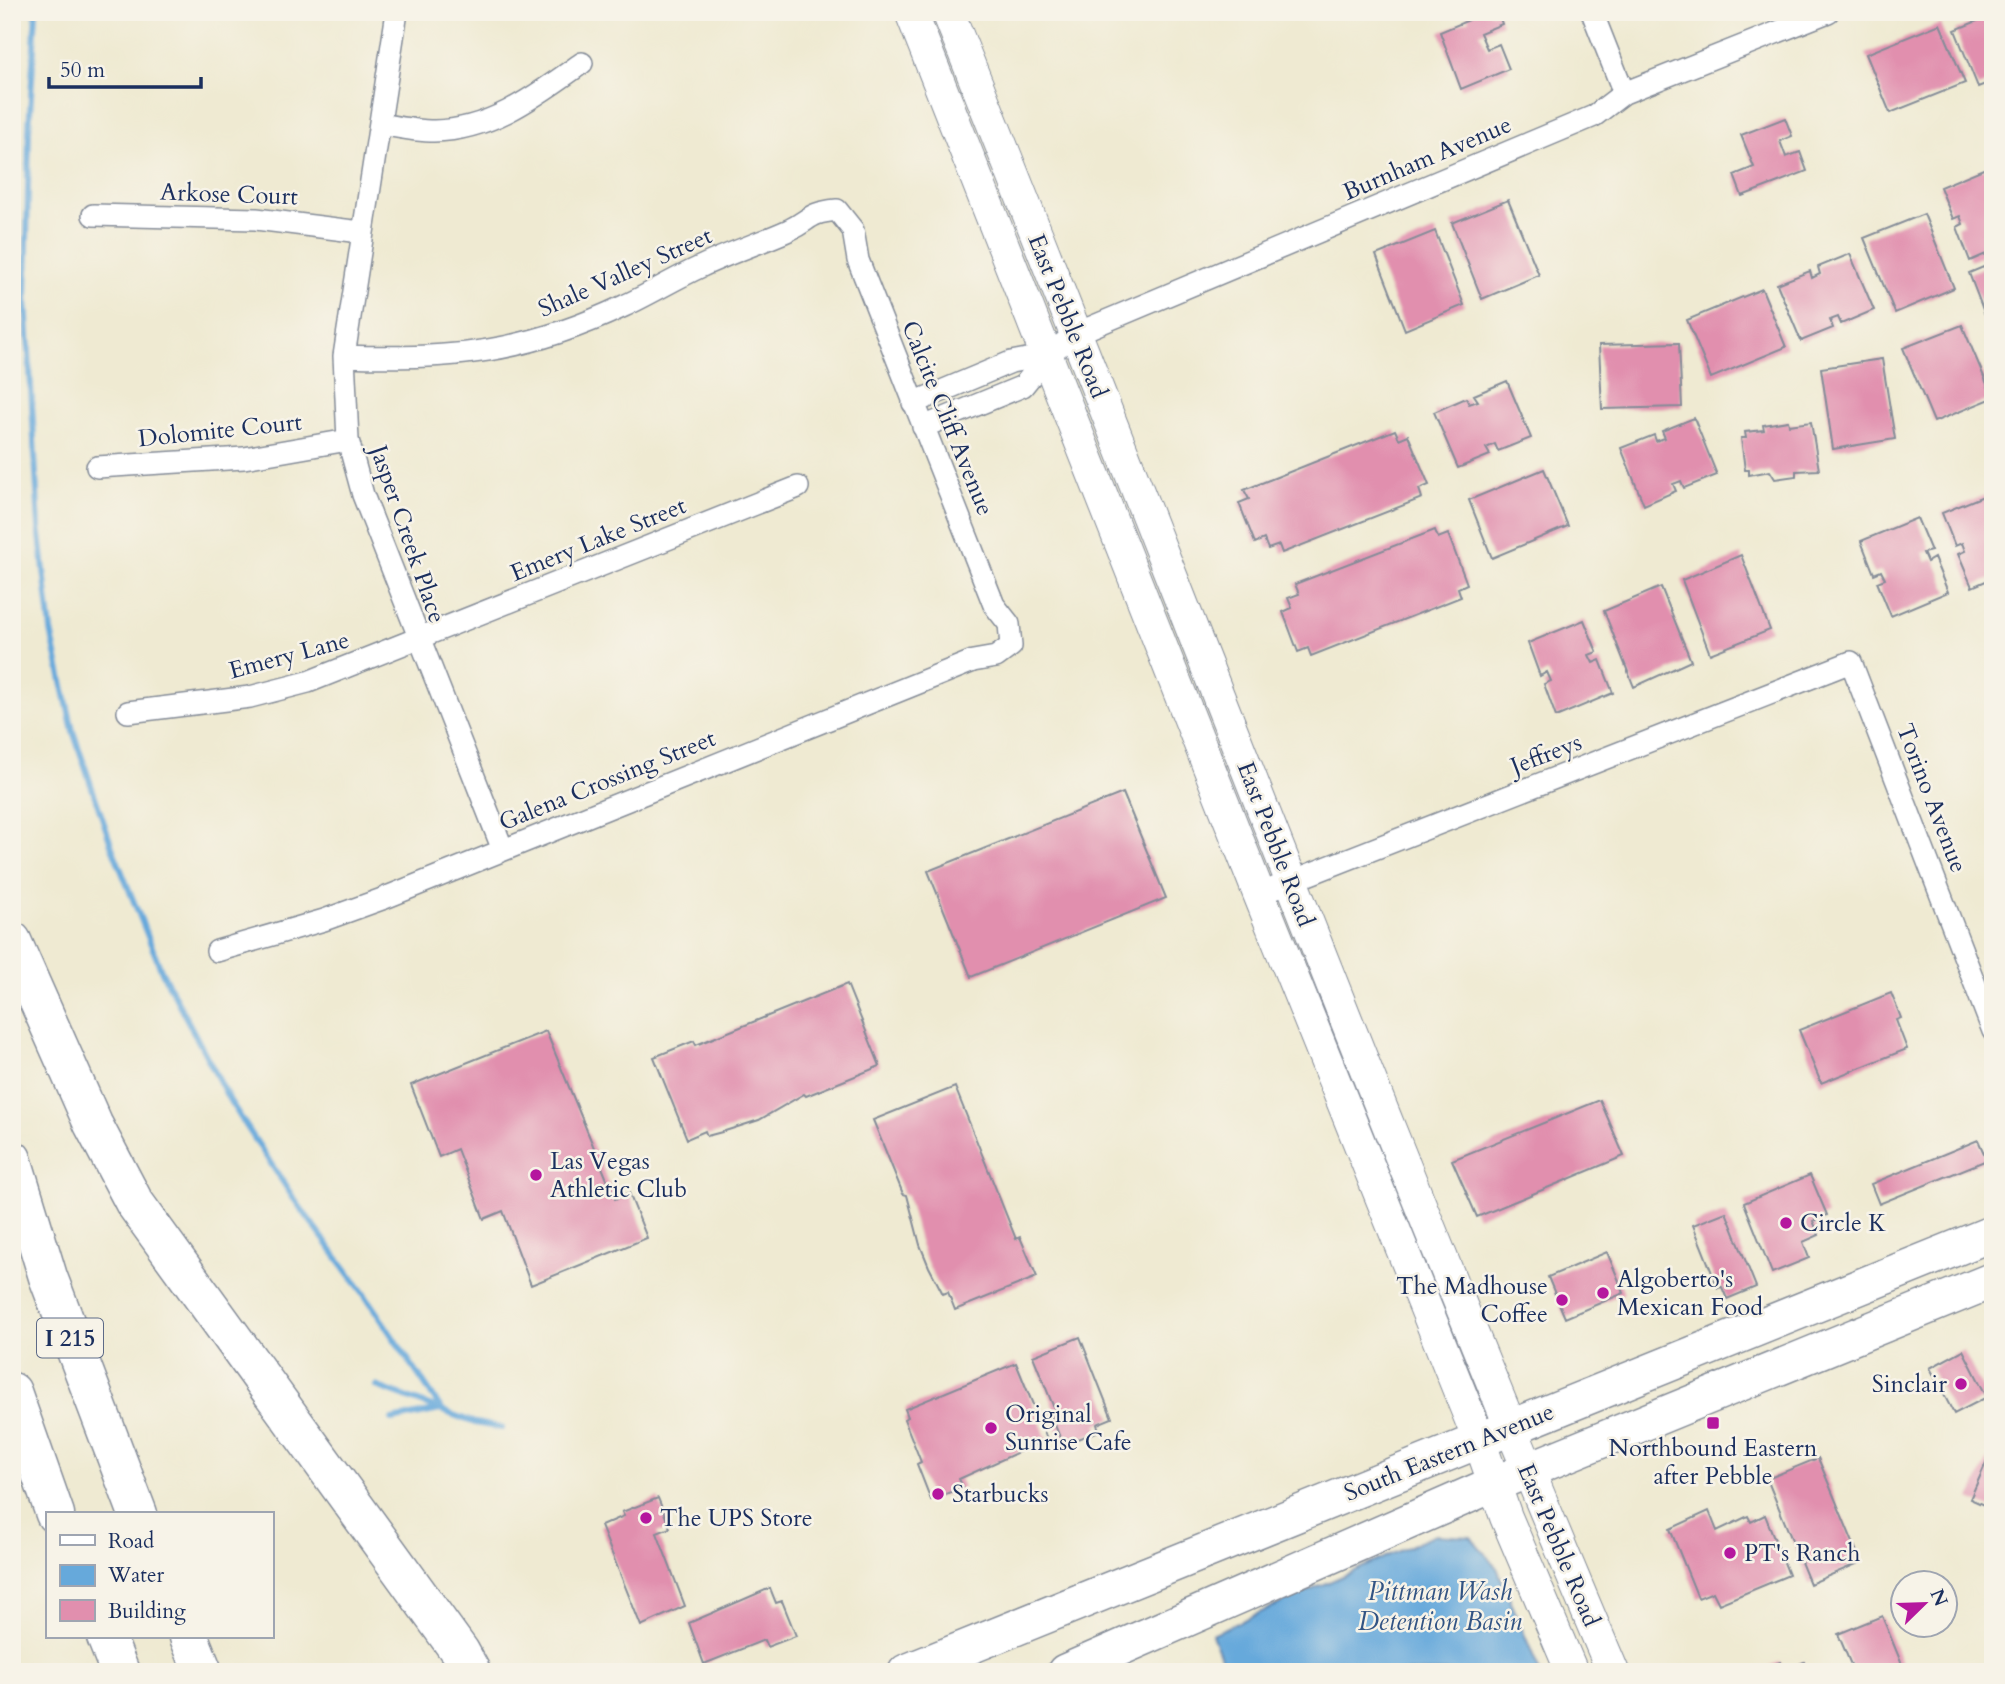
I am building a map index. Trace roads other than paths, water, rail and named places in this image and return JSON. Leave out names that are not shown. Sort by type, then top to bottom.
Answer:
[{"type":"highway","points":[[12,942],[93,1124],[134,1202],[471,1665]]},
{"type":"highway","name":"I 215","points":[[12,1159],[48,1277],[137,1512]]},
{"type":"highway","points":[[12,1392],[54,1512]]},
{"type":"highway","points":[[106,1638],[120,1672]]},
{"type":"highway","points":[[188,1638],[203,1672]]},
{"type":"main road","name":"East Pebble Road","points":[[911,12],[1259,894],[1495,1433],[1528,1471],[1613,1672]]},
{"type":"main road","name":"East Pebble Road","points":[[948,12],[1291,883],[1495,1433],[1494,1484],[1572,1672]]},
{"type":"main road","name":"South Eastern Avenue","points":[[911,1671],[1993,1233]]},
{"type":"main road","name":"South Eastern Avenue","points":[[1065,1672],[1494,1484],[1993,1280]]},
{"type":"main road","points":[[966,1672],[1013,1647],[1076,1603]]},
{"type":"street","name":"Jasper Creek Place","points":[[397,12],[344,356],[348,440],[363,495],[418,641],[503,850]]},
{"type":"street","points":[[1592,12],[1624,93]]},
{"type":"street","name":"Burnham Avenue","points":[[1048,355],[1075,334],[1594,116],[1624,93],[1828,12]]},
{"type":"street","points":[[380,124],[431,131],[472,125],[529,101],[582,63]]},
{"type":"street","name":"Shale Valley Street","points":[[344,356],[415,359],[464,356],[538,339],[622,307],[701,267],[791,229],[815,212],[837,210]]},
{"type":"street","name":"Calcite Cliff Avenue","points":[[837,210],[853,230],[858,260],[994,605],[1009,624],[1011,646]]},
{"type":"street","name":"Arkose Court","points":[[93,215],[256,219],[314,224],[361,232]]},
{"type":"street","points":[[913,403],[1011,362],[1048,355]]},
{"type":"street","points":[[923,427],[1023,386],[1048,355]]},
{"type":"street","name":"Dolomite Court","points":[[97,467],[244,458],[348,440]]},
{"type":"street","name":"Emery Lake Street","points":[[418,641],[798,487]]},
{"type":"street","name":"Emery Lane","points":[[128,712],[278,691],[340,672],[418,641]]},
{"type":"street","name":"Galena Crossing Street","points":[[217,951],[333,917],[973,661],[996,657],[1011,646]]},
{"type":"street","name":"Jeffreys","points":[[1259,894],[1851,662]]},
{"type":"street","name":"Torino Avenue","points":[[1851,662],[1993,1031]]},
{"type":"water","name":"Pittman Wash Detention Basin","points":[[1435,1535],[1471,1537],[1497,1568],[1540,1672],[1227,1672],[1212,1634]]},
{"type":"waterway","points":[[36,12],[29,130],[26,300],[39,526],[51,631],[73,731],[112,847],[162,972],[230,1101],[294,1199],[362,1291],[442,1410]]},
{"type":"waterway","points":[[376,1386],[475,1423],[502,1428]]},
{"type":"waterway","points":[[392,1420],[440,1410]]},
{"type":"place","name":"Las Vegas Athletic Club","points":[[536,1175]]},
{"type":"place","name":"Circle K","points":[[1786,1223]]},
{"type":"place","name":"Algoberto's Mexican Food","points":[[1603,1293]]},
{"type":"place","name":"The Madhouse Coffee","points":[[1562,1300]]},
{"type":"place","name":"Sinclair","points":[[1961,1384]]},
{"type":"place","name":"Northbound Eastern after Pebble","points":[[1713,1423]]},
{"type":"place","name":"Original Sunrise Cafe","points":[[991,1428]]},
{"type":"place","name":"Starbucks","points":[[938,1494]]},
{"type":"place","name":"The UPS Store","points":[[646,1518]]},
{"type":"place","name":"PT's Ranch","points":[[1730,1553]]}]
